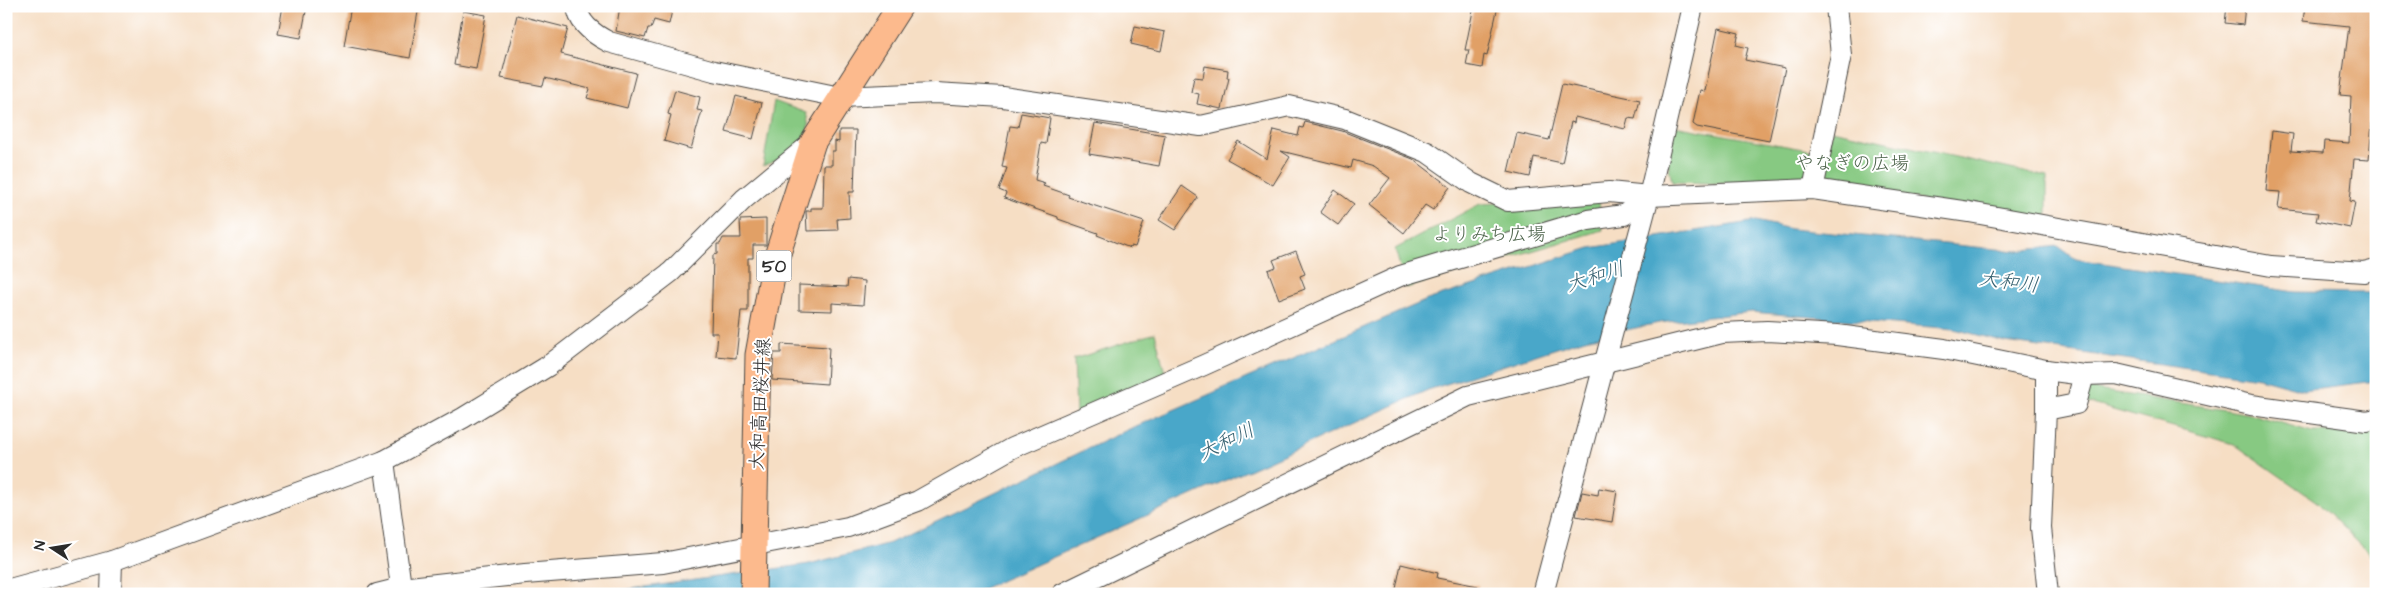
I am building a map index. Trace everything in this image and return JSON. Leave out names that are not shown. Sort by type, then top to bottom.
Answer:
[{"type":"main road","name":"大和高田桜井線","points":[[753,594],[758,355],[774,266],[813,142],[840,97],[900,6]]},
{"type":"street","points":[[1543,594],[1564,523],[1646,205],[1693,6]]},
{"type":"street","points":[[1813,189],[1841,55],[1836,6]]},
{"type":"street","points":[[574,7],[582,22],[598,37],[609,42],[714,71],[840,97],[895,97],[935,93],[1003,97],[1201,126],[1289,106],[1345,120],[1428,152],[1471,183],[1508,201],[1609,192],[1646,205]]},
{"type":"street","points":[[6,590],[112,561],[384,461],[463,418],[548,366],[671,272],[744,199],[813,142]]},
{"type":"street","points":[[377,594],[525,574],[663,563],[754,551],[848,527],[918,501],[1012,448],[1204,365],[1400,276],[1588,220],[1624,215],[1646,205],[1813,189],[1969,212],[2271,266],[2364,272],[2376,269]]},
{"type":"street","points":[[1062,594],[1468,396],[1605,358],[1722,333],[1767,332],[1837,335],[1944,348],[2046,370],[2084,375],[2116,374],[2251,405],[2367,421],[2376,419]]},
{"type":"street","points":[[2046,370],[2041,528],[2048,594]]},
{"type":"street","points":[[2046,410],[2076,404],[2084,375]]},
{"type":"street","points":[[384,461],[401,591]]},
{"type":"street","points":[[111,594],[112,561]]},
{"type":"green space","points":[[774,101],[806,113],[808,129],[806,136],[796,148],[763,166]]},
{"type":"green space","name":"やなぎの広場","points":[[1674,126],[1814,151],[1811,186],[1672,182],[1667,157]]},
{"type":"green space","name":"やなぎの広場","points":[[1832,130],[2047,177],[2047,219],[1818,184]]},
{"type":"green space","name":"よりみち広場","points":[[1595,198],[1599,202],[1603,230],[1406,288],[1395,249],[1480,204]]},
{"type":"green space","points":[[1155,333],[1166,377],[1076,417],[1074,359]]},
{"type":"green space","points":[[2084,388],[2251,414],[2312,432],[2376,433],[2376,560],[2317,502],[2234,444],[2081,401]]},
{"type":"water","name":"大和川","points":[[1756,221],[1791,229],[2017,251],[2058,246],[2076,259],[2295,292],[2376,293],[2376,381],[2303,390],[2259,378],[2005,342],[1954,329],[1751,312],[1659,323],[1585,339],[1428,390],[971,594],[595,594],[809,564],[890,543],[1127,430],[1427,300],[1590,248]]},
{"type":"building","points":[[283,6],[307,6],[301,38],[278,34]]},
{"type":"building","points":[[351,6],[419,6],[410,58],[344,46]]},
{"type":"building","points":[[620,6],[673,6],[669,24],[654,20],[651,28],[648,28],[645,38],[616,31]]},
{"type":"building","points":[[1474,6],[1498,6],[1487,56],[1484,55],[1482,68],[1466,65],[1469,50],[1465,50]]},
{"type":"building","points":[[2227,6],[2245,6],[2243,25],[2225,23]]},
{"type":"building","points":[[2305,6],[2376,6],[2372,43],[2376,43],[2376,123],[2372,123],[2369,160],[2354,159],[2350,201],[2355,202],[2350,228],[2316,221],[2318,213],[2278,209],[2280,192],[2266,191],[2272,131],[2293,134],[2291,151],[2323,153],[2324,141],[2349,143],[2351,96],[2340,95],[2349,26],[2303,21]]},
{"type":"building","points":[[463,11],[486,15],[476,69],[454,65]]},
{"type":"building","points":[[517,15],[568,28],[561,54],[636,73],[627,108],[587,98],[590,89],[545,78],[543,86],[501,78]]},
{"type":"building","points":[[1135,26],[1165,32],[1161,51],[1131,44]]},
{"type":"building","points":[[1718,28],[1739,33],[1736,45],[1748,48],[1745,60],[1785,68],[1769,141],[1697,127],[1693,124],[1700,90],[1705,91]]},
{"type":"building","points":[[1205,66],[1228,70],[1227,78],[1229,78],[1222,109],[1197,104],[1199,94],[1191,92],[1194,77],[1203,78]]},
{"type":"building","points":[[1562,84],[1640,100],[1635,119],[1628,118],[1625,129],[1575,117],[1574,123],[1571,122],[1562,163],[1534,157],[1530,177],[1508,172],[1517,133],[1549,140]]},
{"type":"building","points":[[675,90],[700,97],[697,110],[702,111],[691,149],[664,141],[671,115],[668,114]]},
{"type":"building","points":[[736,96],[762,103],[753,139],[726,132]]},
{"type":"building","points":[[1021,113],[1050,118],[1046,144],[1041,143],[1035,180],[1045,183],[1043,186],[1069,195],[1068,197],[1144,222],[1135,247],[1131,246],[1130,248],[1097,235],[1098,233],[1058,219],[1058,217],[1004,198],[1006,193],[999,190],[1007,168],[1002,167],[1010,126],[1018,127]]},
{"type":"building","points":[[1305,122],[1342,131],[1413,159],[1450,187],[1433,210],[1425,205],[1404,233],[1369,205],[1390,178],[1373,166],[1353,160],[1351,168],[1281,151],[1290,157],[1273,185],[1227,159],[1238,141],[1267,159],[1274,130],[1298,136],[1300,127],[1303,128]]},
{"type":"building","points":[[1095,123],[1165,135],[1159,166],[1089,154]]},
{"type":"building","points":[[839,130],[856,130],[854,192],[849,192],[850,218],[837,219],[838,230],[807,231],[806,211],[811,211],[811,208],[823,208],[824,165],[832,165],[832,151],[835,151],[835,141],[839,142]]},
{"type":"building","points":[[1182,186],[1198,197],[1175,230],[1159,220]]},
{"type":"building","points":[[1335,190],[1354,204],[1338,225],[1320,212]]},
{"type":"building","points":[[766,219],[766,245],[753,245],[753,258],[748,258],[748,311],[741,311],[736,358],[716,356],[718,333],[711,333],[713,255],[717,254],[717,244],[720,244],[723,238],[741,238],[740,220]]},
{"type":"building","points":[[1296,251],[1305,274],[1300,276],[1305,289],[1279,299],[1268,270],[1276,267],[1273,260]]},
{"type":"building","points":[[848,279],[865,281],[863,305],[832,303],[832,311],[799,310],[799,285],[847,287]]},
{"type":"building","points":[[781,344],[829,347],[827,384],[772,380],[774,353],[781,353]]},
{"type":"building","points":[[1599,488],[1617,491],[1612,522],[1576,516],[1582,492],[1598,495]]},
{"type":"building","points":[[1401,564],[1438,573],[1437,578],[1478,586],[1478,594],[1395,594]]}]
